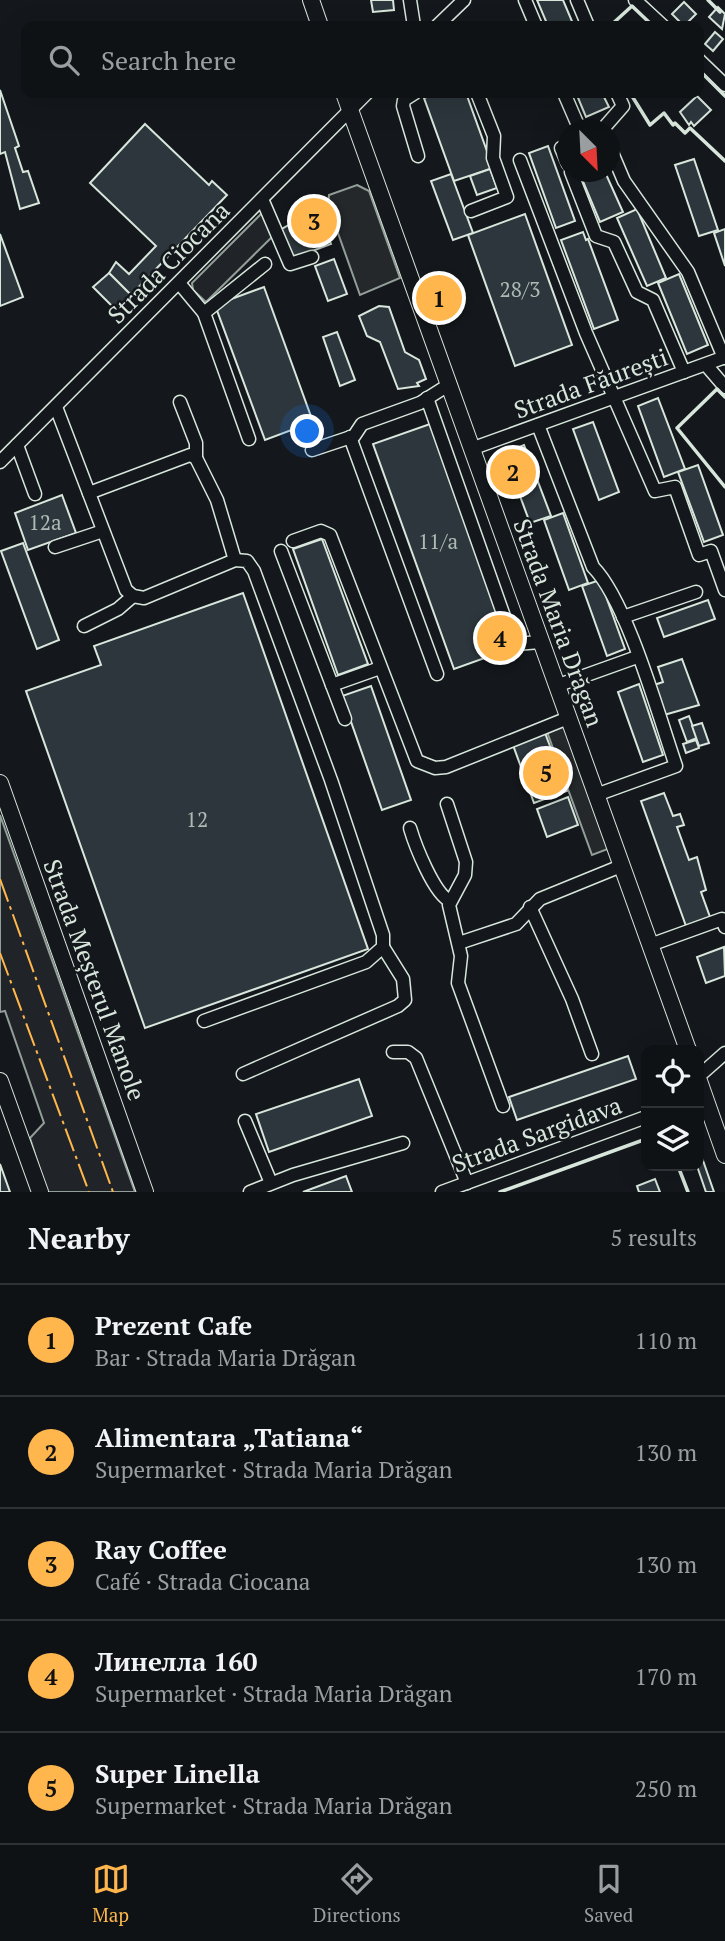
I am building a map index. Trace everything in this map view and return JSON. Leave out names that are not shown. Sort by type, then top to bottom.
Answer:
[{"type":"main road","points":[[311,0],[318,21]]},
{"type":"main road","name":"Strada Maria Drăgan","points":[[345,98],[686,1045]]},
{"type":"main road","name":"Strada Meșterul Manole","points":[[0,783],[145,1192]]},
{"type":"main road","points":[[0,1081],[40,1192]]},
{"type":"main road","points":[[704,1099],[725,1155]]},
{"type":"street","points":[[410,0],[413,21]]},
{"type":"street","points":[[525,0],[534,21]]},
{"type":"street","points":[[577,0],[586,21]]},
{"type":"street","points":[[635,0],[658,21]]},
{"type":"street","points":[[446,21],[461,1]]},
{"type":"street","points":[[704,65],[725,85]]},
{"type":"street","name":"Strada Ciocana","points":[[0,462],[362,98]]},
{"type":"street","points":[[407,98],[403,106],[418,156]]},
{"type":"street","points":[[471,211],[508,197],[493,158],[494,136],[479,98]]},
{"type":"street","points":[[566,98],[575,119]]},
{"type":"street","points":[[612,119],[623,106],[619,98]]},
{"type":"street","points":[[520,160],[586,333],[655,491],[674,487],[699,555],[711,551],[725,590]]},
{"type":"street","points":[[620,172],[688,272],[724,358]]},
{"type":"street","points":[[574,182],[597,236],[614,242],[637,292],[653,300],[684,372]]},
{"type":"street","points":[[262,199],[290,264],[312,257]]},
{"type":"street","points":[[204,313],[265,264]]},
{"type":"street","points":[[179,283],[204,313],[249,439]]},
{"type":"street","name":"Strada Făurești","points":[[471,449],[724,358]]},
{"type":"street","points":[[707,366],[725,387]]},
{"type":"street","points":[[312,450],[350,437],[362,424],[427,398],[450,384]]},
{"type":"street","points":[[427,398],[511,636],[516,644],[520,645],[540,642]]},
{"type":"street","points":[[180,402],[195,443],[196,458],[217,500],[235,560]]},
{"type":"street","points":[[56,407],[126,590],[133,596],[144,598],[235,560],[247,561],[254,571],[331,780],[383,935],[383,947],[403,979],[405,1000],[398,1006],[243,1074]]},
{"type":"street","points":[[538,425],[593,567],[604,578],[623,618],[676,766],[596,795]]},
{"type":"street","points":[[350,437],[437,674]]},
{"type":"street","points":[[17,445],[34,494]]},
{"type":"street","points":[[89,493],[183,455],[196,458]]},
{"type":"street","points":[[55,547],[103,531]]},
{"type":"street","points":[[293,541],[321,531],[330,535],[417,761],[425,766],[446,767],[568,719]]},
{"type":"street","points":[[281,551],[345,719]]},
{"type":"street","points":[[623,618],[696,592]]},
{"type":"street","points":[[84,626],[118,609],[133,596]]},
{"type":"street","points":[[556,686],[637,657]]},
{"type":"street","points":[[332,685],[380,668]]},
{"type":"street","points":[[447,804],[466,862],[465,875],[450,901]]},
{"type":"street","points":[[410,828],[421,859],[441,894],[450,901],[459,943],[461,965],[458,983],[503,1107]]},
{"type":"street","points":[[459,943],[516,924],[540,899],[621,866]]},
{"type":"street","points":[[530,907],[572,999],[592,1054]]},
{"type":"street","points":[[650,944],[722,919],[725,927]]},
{"type":"street","points":[[204,1021],[366,962],[383,947]]},
{"type":"street","points":[[393,1052],[408,1052],[416,1058],[467,1183]]},
{"type":"street","points":[[704,1082],[725,1053]]},
{"type":"street","name":"Strada Sargidava","points":[[442,1192],[641,1119]]},
{"type":"street","points":[[245,1121],[271,1184]]},
{"type":"street","points":[[250,1192],[403,1143]]},
{"type":"shaded area","points":[[357,185],[369,191],[400,278],[360,295],[328,205],[329,195]]},
{"type":"shaded area","points":[[264,211],[274,235],[206,302],[193,290],[192,283]]},
{"type":"shaded area","points":[[566,722],[613,847],[592,855],[546,729]]},
{"type":"shaded area","points":[[0,815],[135,1192],[47,1192],[30,1138],[44,1123],[5,1011],[0,1012]]},
{"type":"building","points":[[371,0],[393,0],[394,10],[373,12]]},
{"type":"building","points":[[537,0],[563,0],[572,21],[546,21]]},
{"type":"building","points":[[684,2],[696,14],[689,21],[679,21],[672,14]]},
{"type":"building","points":[[718,7],[725,14],[722,29],[709,17]]},
{"type":"building","points":[[715,32],[723,39],[713,51],[705,44]]},
{"type":"building","points":[[0,90],[19,146],[15,148],[23,172],[28,171],[39,203],[20,209],[5,152],[0,154]]},
{"type":"building","points":[[424,98],[468,98],[493,168],[454,181]]},
{"type":"building","points":[[578,98],[604,98],[609,107],[586,117]]},
{"type":"building","points":[[695,98],[699,98],[711,110],[694,126],[691,122],[689,125],[680,112]]},
{"type":"building","points":[[145,124],[209,185],[212,181],[227,195],[131,295],[109,273],[116,262],[129,274],[156,246],[90,183]]},
{"type":"building","points":[[548,146],[557,171],[557,182],[561,182],[575,221],[556,228],[529,153]]},
{"type":"building","points":[[694,159],[718,230],[699,236],[675,165]]},
{"type":"building","points":[[490,169],[497,188],[477,195],[470,176]]},
{"type":"building","points":[[451,174],[473,233],[453,240],[431,181]]},
{"type":"building","points":[[583,182],[610,182],[623,212],[600,222]]},
{"type":"building","points":[[317,209],[331,244],[291,259],[280,230]]},
{"type":"building","points":[[637,209],[666,278],[647,286],[617,218]]},
{"type":"building","points":[[525,214],[572,345],[515,366],[468,235]]},
{"type":"building","points":[[725,229],[725,266],[714,233]]},
{"type":"building","points":[[583,232],[618,320],[594,329],[561,240]]},
{"type":"building","points":[[0,234],[23,297],[0,306]]},
{"type":"building","points":[[334,259],[347,294],[328,301],[315,266]]},
{"type":"building","points":[[109,273],[131,295],[116,310],[93,287]]},
{"type":"building","points":[[679,274],[708,345],[687,354],[658,283]]},
{"type":"building","points":[[264,287],[313,422],[265,440],[215,305]]},
{"type":"building","points":[[379,306],[389,307],[405,352],[419,360],[426,379],[417,383],[419,386],[398,389],[380,342],[367,336],[359,316]]},
{"type":"building","points":[[337,332],[355,380],[340,386],[323,337]]},
{"type":"building","points":[[658,398],[685,469],[664,477],[638,406]]},
{"type":"building","points":[[593,422],[619,492],[599,500],[573,429]]},
{"type":"building","points":[[430,424],[510,649],[454,669],[373,444]]},
{"type":"building","points":[[524,445],[551,516],[530,523],[504,453]]},
{"type":"building","points":[[698,465],[723,535],[704,542],[678,472]]},
{"type":"building","points":[[62,495],[76,533],[28,550],[15,513]]},
{"type":"building","points":[[563,513],[588,583],[569,590],[544,520]]},
{"type":"building","points":[[322,539],[368,664],[338,675],[293,549]]},
{"type":"building","points":[[23,543],[59,640],[37,649],[1,551]]},
{"type":"building","points":[[600,580],[625,649],[607,656],[582,586]]},
{"type":"building","points":[[243,593],[368,949],[145,1028],[26,691],[101,665],[94,646]]},
{"type":"building","points":[[708,600],[715,619],[664,637],[657,618]]},
{"type":"building","points":[[682,659],[699,705],[664,715],[654,685],[663,682],[658,667]]},
{"type":"building","points":[[639,684],[663,755],[643,762],[618,692]]},
{"type":"building","points":[[371,686],[411,800],[382,810],[342,696]]},
{"type":"building","points":[[689,716],[697,738],[687,742],[679,720]]},
{"type":"building","points":[[702,723],[709,743],[699,746],[692,726]]},
{"type":"building","points":[[545,733],[567,791],[534,803],[513,745]]},
{"type":"building","points":[[696,740],[699,748],[686,753],[683,744]]},
{"type":"building","points":[[664,793],[673,816],[680,814],[684,825],[677,827],[689,860],[697,857],[706,890],[701,892],[710,917],[686,926],[641,801]]},
{"type":"building","points":[[568,797],[578,825],[547,837],[537,809]]},
{"type":"building","points":[[724,947],[725,976],[706,983],[697,957]]},
{"type":"building","points":[[628,1056],[636,1079],[517,1120],[509,1097]]},
{"type":"building","points":[[359,1079],[372,1116],[269,1152],[256,1114]]},
{"type":"building","points":[[704,1163],[714,1192],[706,1192],[699,1171],[704,1171]]},
{"type":"building","points":[[0,1164],[10,1192],[0,1192]]},
{"type":"building","points":[[346,1176],[352,1192],[303,1192]]},
{"type":"building","points":[[655,1179],[660,1192],[639,1192],[637,1186]]},
{"type":"wall","points":[[708,0],[720,12]]},
{"type":"wall","points":[[616,21],[632,6],[648,21]]},
{"type":"wall","points":[[704,75],[725,96]]},
{"type":"wall","points":[[633,98],[650,125],[664,113],[673,125],[675,123],[685,133],[690,128],[725,161]]},
{"type":"wall","points":[[725,397],[717,389],[677,428],[725,487]]},
{"type":"wall","points":[[500,1192],[641,1141]]},
{"type":"wall","points":[[680,1171],[688,1192]]},
{"type":"power","points":[[0,879],[113,1192]]},
{"type":"power","points":[[0,953],[89,1192]]},
{"type":"place","name":"Ray Coffee","points":[[314,221]]},
{"type":"place","name":"Prezent Cafe","points":[[439,298]]},
{"type":"place","name":"Alimentara „Tatiana“","points":[[513,472]]},
{"type":"place","name":"Линелла 160","points":[[500,638]]},
{"type":"place","name":"Super Linella","points":[[546,773]]}]
